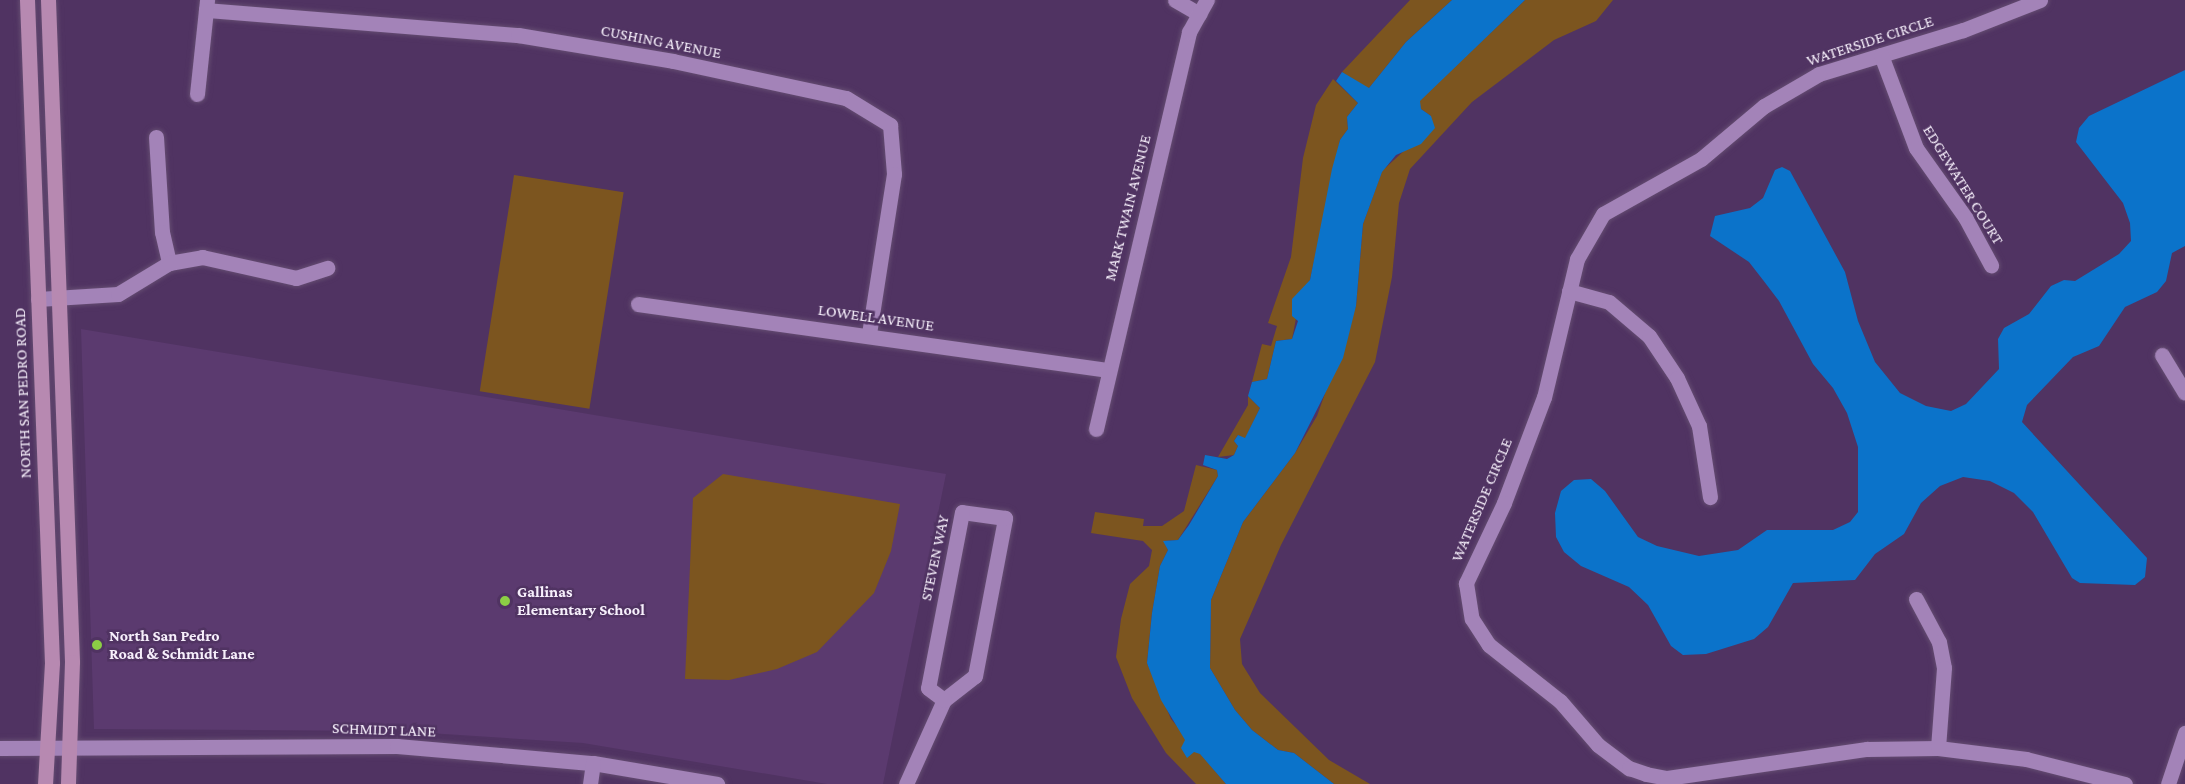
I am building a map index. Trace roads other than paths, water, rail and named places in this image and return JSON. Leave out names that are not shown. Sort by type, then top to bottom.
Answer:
[{"type":"main road","name":"NORTH SAN PEDRO ROAD","points":[[27,0],[52,663],[45,784]]},
{"type":"main road","points":[[48,0],[61,298],[72,662],[72,750],[68,784]]},
{"type":"street","points":[[1175,0],[1203,7]]},
{"type":"street","name":"WATERSIDE CIRCLE","points":[[2040,0],[1963,30],[1819,74],[1783,93],[1701,159],[1604,214],[1577,260],[1544,397],[1504,503],[1466,584],[1472,619],[1489,645],[1560,701],[1598,746],[1629,768],[1646,774],[1667,778],[1867,749],[1938,748],[2026,759],[2125,784]]},
{"type":"street","points":[[197,94],[206,5]]},
{"type":"street","name":"CUSHING AVENUE","points":[[206,5],[518,34],[673,61],[846,98],[890,124],[894,174],[869,334]]},
{"type":"street","name":"MARK TWAIN AVENUE","points":[[1096,429],[1189,32],[1203,7]]},
{"type":"street","name":"EDGEWATER COURT","points":[[1881,55],[1916,148],[1965,217],[1991,265]]},
{"type":"street","points":[[156,137],[162,232],[169,263]]},
{"type":"street","points":[[38,299],[118,294],[169,263],[202,257],[296,278],[327,268]]},
{"type":"street","points":[[1569,291],[1609,303],[1650,336],[1677,378],[1699,426],[1710,496]]},
{"type":"street","name":"LOWELL AVENUE","points":[[638,304],[869,334],[1108,370]]},
{"type":"street","points":[[2162,355],[2185,393]]},
{"type":"street","name":"STEVEN WAY","points":[[906,784],[944,700],[975,676],[1005,518],[962,512],[928,688],[944,700]]},
{"type":"street","points":[[1916,599],[1939,642],[1944,668],[1938,748]]},
{"type":"street","points":[[2168,784],[2185,733]]},
{"type":"street","name":"SCHMIDT LANE","points":[[0,748],[48,751],[397,746],[593,764],[717,784]]},
{"type":"street","points":[[590,784],[593,764]]},
{"type":"water","points":[[1452,0],[1525,0],[1420,101],[1421,109],[1431,116],[1435,128],[1421,144],[1396,155],[1382,172],[1363,224],[1356,306],[1343,358],[1295,453],[1243,522],[1211,600],[1210,668],[1235,710],[1252,730],[1278,750],[1294,753],[1334,784],[1226,784],[1200,754],[1194,752],[1187,758],[1181,748],[1185,740],[1161,700],[1147,663],[1160,566],[1168,550],[1163,541],[1178,540],[1218,476],[1217,470],[1203,465],[1205,455],[1227,459],[1234,455],[1238,446],[1234,441],[1238,435],[1245,438],[1260,408],[1248,396],[1252,382],[1267,379],[1276,341],[1292,339],[1298,321],[1292,316],[1292,299],[1310,280],[1332,169],[1340,140],[1348,129],[1347,117],[1358,103],[1336,81],[1342,72],[1369,88],[1406,42]]},
{"type":"water","points":[[2185,70],[2185,246],[2172,253],[2166,281],[2157,292],[2125,307],[2099,346],[2073,357],[2027,405],[2022,422],[2147,558],[2145,577],[2135,585],[2080,583],[2072,578],[2033,512],[2014,493],[1990,481],[1963,477],[1940,486],[1921,503],[1904,534],[1875,554],[1855,580],[1793,583],[1768,627],[1754,639],[1706,654],[1683,655],[1671,646],[1648,605],[1629,587],[1581,566],[1564,552],[1556,537],[1555,513],[1561,491],[1574,480],[1591,479],[1605,491],[1638,537],[1657,546],[1699,556],[1738,550],[1767,530],[1833,530],[1850,522],[1858,512],[1858,447],[1847,413],[1833,388],[1813,364],[1779,301],[1763,280],[1749,262],[1710,236],[1715,216],[1750,208],[1763,198],[1775,170],[1782,167],[1790,171],[1845,272],[1858,321],[1875,362],[1900,393],[1926,406],[1951,411],[1966,404],[1999,369],[1998,339],[2004,328],[2029,314],[2051,286],[2064,280],[2075,281],[2119,254],[2131,241],[2130,223],[2123,203],[2076,142],[2079,128],[2089,116]]},
{"type":"place","name":"Gallinas Elementary School","points":[[505,601]]},
{"type":"place","name":"North San Pedro Road & Schmidt Lane","points":[[97,645]]}]
